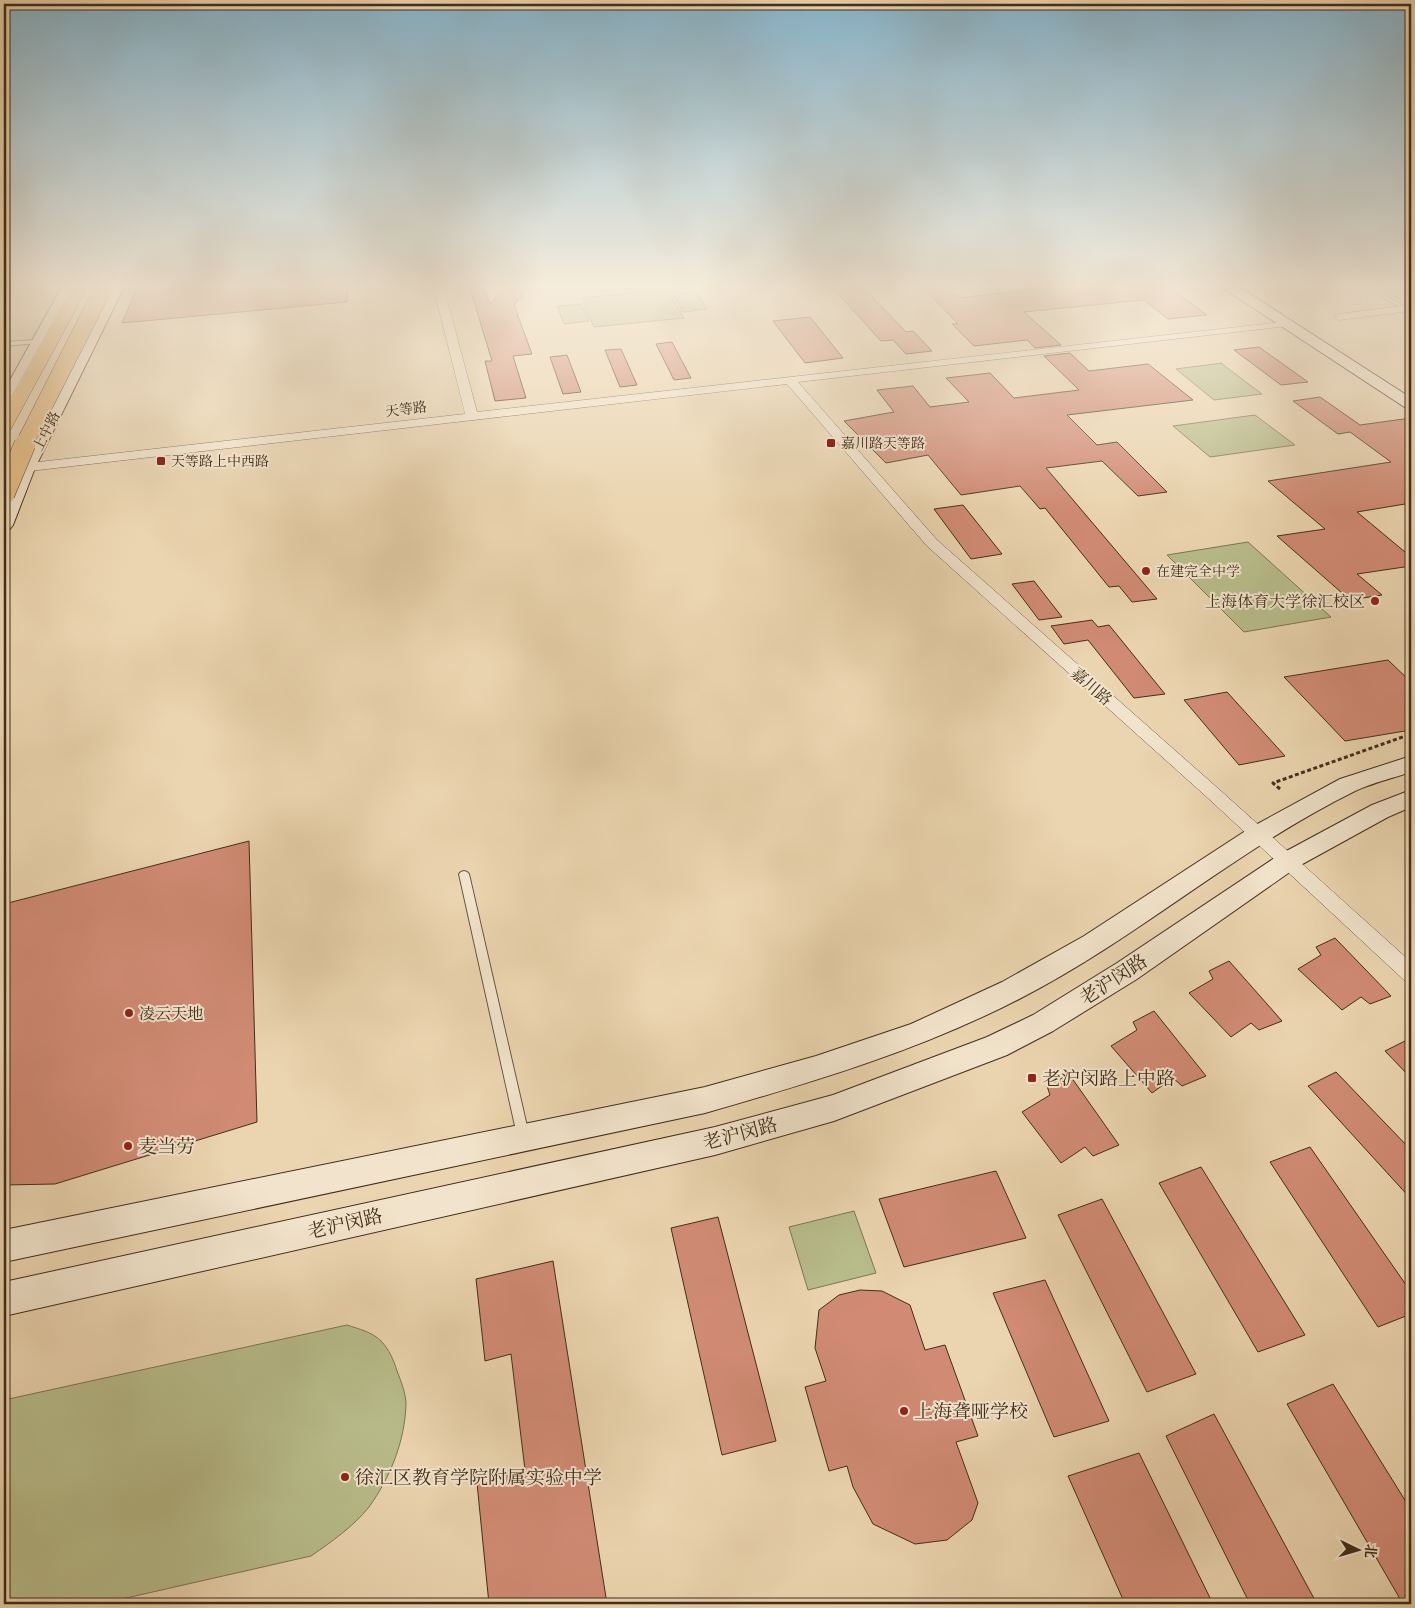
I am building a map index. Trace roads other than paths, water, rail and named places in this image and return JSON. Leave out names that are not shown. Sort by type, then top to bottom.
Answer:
[{"type":"highway","points":[[4,425],[40,360]]},
{"type":"highway","points":[[4,494],[16,461],[67,360]]},
{"type":"main road","points":[[4,404],[27,360]]},
{"type":"main road","name":"上中路","points":[[4,525],[27,468],[81,360]]},
{"type":"main road","points":[[1344,360],[1411,405]]},
{"type":"main road","points":[[4,1246],[705,1100],[816,1069],[921,1032],[1012,990],[1093,943],[1259,834],[1348,785],[1411,764]]},
{"type":"main road","name":"老沪闵路","points":[[4,1299],[715,1140],[834,1108],[997,1046],[1044,1023],[1127,971],[1288,861],[1380,811],[1411,798]]},
{"type":"street","points":[[457,360],[472,417]]},
{"type":"street","name":"天等路","points":[[4,470],[964,360]]},
{"type":"street","name":"嘉川路","points":[[790,380],[932,543],[1259,834],[1411,974]]},
{"type":"lane","points":[[464,874],[523,1138]]},
{"type":"place","name":"嘉川路天等路","points":[[831,443]]},
{"type":"place","name":"天等路上中西路","points":[[161,461]]},
{"type":"place","name":"在建完全中学","points":[[1146,571]]},
{"type":"place","name":"上海体育大学徐汇校区","points":[[1375,601]]},
{"type":"place","name":"凌云天地","points":[[129,1013]]},
{"type":"place","name":"老沪闵路上中路","points":[[1032,1078]]},
{"type":"place","name":"麦当劳","points":[[128,1146]]},
{"type":"place","name":"上海聋哑学校","points":[[904,1411]]},
{"type":"place","name":"徐汇区教育学院附属实验中学","points":[[345,1477]]}]
